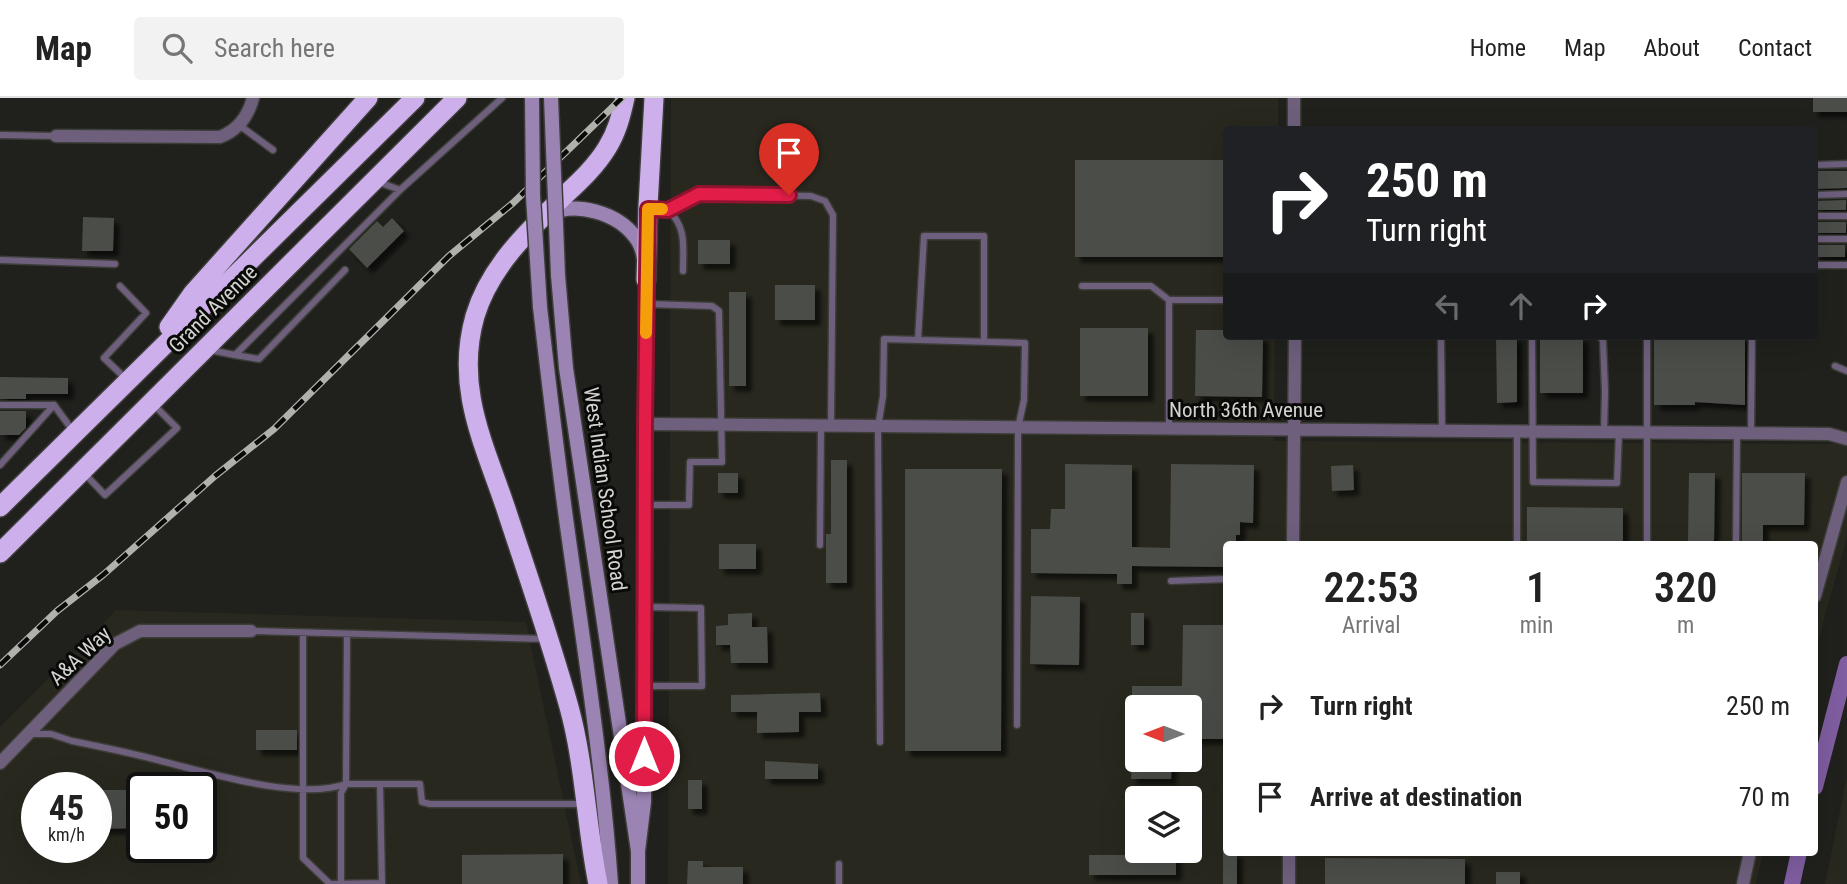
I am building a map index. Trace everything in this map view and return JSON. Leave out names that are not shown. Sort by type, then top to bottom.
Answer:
[{"type":"highway","points":[[145,364],[193,293],[368,98]]},
{"type":"highway","name":"Grand Avenue","points":[[0,508],[415,98]]},
{"type":"highway","name":"Grand Avenue","points":[[0,553],[457,98]]},
{"type":"highway","points":[[598,884],[572,720],[473,413],[467,376],[470,337],[482,296],[502,262],[540,219],[596,164],[616,130],[625,98]]},
{"type":"highway","points":[[646,280],[654,98]]},
{"type":"highway","points":[[362,149],[379,176]]},
{"type":"highway","points":[[74,433],[82,471]]},
{"type":"main road","name":"West Indian School Road","points":[[532,98],[540,307],[593,715],[611,884]]},
{"type":"main road","name":"West Indian School Road","points":[[551,98],[558,275],[566,368],[638,852],[638,884]]},
{"type":"main road","points":[[540,219],[566,209],[591,210],[613,218],[630,231],[640,246],[646,280],[644,802],[638,852]]},
{"type":"street","points":[[56,136],[220,137],[239,125],[247,115],[253,98]]},
{"type":"street","points":[[1294,98],[1294,126]]},
{"type":"street","points":[[1293,541],[1295,340]]},
{"type":"street","name":"North 36th Avenue","points":[[645,424],[1737,432],[1829,434],[1847,439]]},
{"type":"street","points":[[1818,585],[1847,482]]},
{"type":"street","name":"A&A Way","points":[[0,762],[115,644],[140,631],[251,631]]},
{"type":"street","points":[[1289,856],[1289,884]]},
{"type":"street","points":[[1743,884],[1748,856]]},
{"type":"lane","points":[[235,355],[401,190],[502,98]]},
{"type":"lane","points":[[239,125],[273,150]]},
{"type":"lane","points":[[0,135],[56,136]]},
{"type":"lane","points":[[1818,165],[1847,164]]},
{"type":"lane","points":[[379,176],[401,190]]},
{"type":"lane","points":[[648,209],[668,210],[699,194],[811,196],[825,201],[833,215],[820,545]]},
{"type":"lane","points":[[1818,195],[1847,194]]},
{"type":"lane","points":[[668,210],[677,218],[684,234],[683,271]]},
{"type":"lane","points":[[1818,216],[1847,216]]},
{"type":"lane","points":[[918,340],[923,236],[984,236],[984,341]]},
{"type":"lane","points":[[1818,239],[1847,239]]},
{"type":"lane","points":[[0,260],[116,264]]},
{"type":"lane","points":[[1818,265],[1847,265]]},
{"type":"lane","points":[[204,349],[259,359],[345,270]]},
{"type":"lane","points":[[120,286],[146,313],[104,358],[128,380]]},
{"type":"lane","points":[[1082,286],[1150,286],[1169,300],[1223,300]]},
{"type":"lane","points":[[1169,300],[1169,429]]},
{"type":"lane","points":[[645,506],[689,505],[690,462],[722,462],[719,311],[712,306],[646,304]]},
{"type":"lane","points":[[880,742],[878,427],[883,397],[884,339],[1026,343],[1024,400],[1018,428],[1017,724]]},
{"type":"lane","points":[[1441,340],[1441,430]]},
{"type":"lane","points":[[1532,340],[1533,482],[1617,483],[1619,431]]},
{"type":"lane","points":[[1602,340],[1604,431]]},
{"type":"lane","points":[[1647,340],[1647,541]]},
{"type":"lane","points":[[1751,433],[1752,340]]},
{"type":"lane","points":[[1835,366],[1847,371]]},
{"type":"lane","points":[[82,471],[105,495],[177,428],[151,402]]},
{"type":"lane","points":[[0,405],[54,405]]},
{"type":"lane","points":[[54,405],[74,433]]},
{"type":"lane","points":[[0,464],[54,405]]},
{"type":"lane","points":[[1517,430],[1517,541]]},
{"type":"lane","points":[[1736,541],[1737,432]]},
{"type":"lane","points":[[0,450],[9,454]]},
{"type":"lane","points":[[1171,581],[1223,579]]},
{"type":"lane","points":[[645,607],[701,608],[702,686],[645,686]]},
{"type":"lane","points":[[251,631],[548,639]]},
{"type":"lane","points":[[303,633],[303,858],[330,884],[382,883],[380,784]]},
{"type":"lane","points":[[341,883],[341,793],[346,784],[346,634]]},
{"type":"lane","points":[[27,734],[51,734],[287,788],[336,788],[346,784],[421,784],[422,802],[430,804],[587,804]]},
{"type":"lane","points":[[839,864],[839,884]]},
{"type":"shaded area","points":[[671,98],[1278,98],[1278,126],[1223,126],[1223,340],[1275,340],[1274,441],[1847,444],[1847,537],[1818,641],[1818,541],[1223,541],[1223,856],[1762,856],[1756,884],[668,884]]},
{"type":"shaded area","points":[[116,610],[526,622],[581,884],[0,884],[0,727]]},
{"type":"shaded area","points":[[1847,776],[1847,884],[1825,884]]},
{"type":"building","points":[[1813,98],[1847,98],[1847,112],[1813,112]]},
{"type":"building","points":[[1075,160],[1223,160],[1223,257],[1075,257]]},
{"type":"building","points":[[1818,171],[1847,171],[1847,188],[1818,189]]},
{"type":"building","points":[[1846,200],[1846,210],[1818,210],[1818,201]]},
{"type":"building","points":[[83,217],[114,218],[113,251],[82,251]]},
{"type":"building","points":[[392,218],[404,231],[367,268],[349,249],[377,221],[383,227]]},
{"type":"building","points":[[1818,222],[1846,222],[1846,233],[1818,233]]},
{"type":"building","points":[[698,240],[730,240],[730,264],[698,264]]},
{"type":"building","points":[[1818,245],[1845,245],[1845,257],[1818,257]]},
{"type":"building","points":[[775,285],[815,285],[815,320],[775,320]]},
{"type":"building","points":[[729,292],[746,292],[746,386],[729,386]]},
{"type":"building","points":[[1080,328],[1148,328],[1148,396],[1080,396]]},
{"type":"building","points":[[1196,330],[1223,330],[1223,340],[1263,340],[1262,397],[1195,396]]},
{"type":"building","points":[[1496,340],[1517,340],[1517,402],[1497,403]]},
{"type":"building","points":[[1540,340],[1583,340],[1583,393],[1540,393]]},
{"type":"building","points":[[1654,340],[1745,340],[1745,405],[1695,402],[1695,405],[1654,405]]},
{"type":"building","points":[[0,377],[68,378],[68,394],[26,394],[26,399],[0,399]]},
{"type":"building","points":[[0,411],[26,411],[26,428],[19,435],[0,435]]},
{"type":"building","points":[[831,460],[847,460],[847,583],[826,583],[826,534],[831,534]]},
{"type":"building","points":[[1065,464],[1132,465],[1132,547],[1170,548],[1171,464],[1254,465],[1253,523],[1240,522],[1240,535],[1236,535],[1236,541],[1223,541],[1223,567],[1132,566],[1132,584],[1117,584],[1117,574],[1031,573],[1031,529],[1050,529],[1051,509],[1065,509]]},
{"type":"building","points":[[1353,465],[1354,490],[1332,491],[1331,466]]},
{"type":"building","points":[[905,469],[1002,469],[1001,751],[905,751]]},
{"type":"building","points":[[718,473],[738,473],[738,493],[718,493]]},
{"type":"building","points":[[1689,473],[1715,473],[1714,541],[1688,541]]},
{"type":"building","points":[[1742,473],[1805,473],[1804,525],[1763,525],[1763,541],[1742,541]]},
{"type":"building","points":[[1527,507],[1623,508],[1623,541],[1527,541]]},
{"type":"building","points":[[719,544],[756,544],[756,569],[719,569]]},
{"type":"building","points":[[1031,596],[1080,597],[1079,665],[1030,664]]},
{"type":"building","points":[[752,613],[752,627],[767,627],[768,663],[731,663],[730,645],[716,645],[716,626],[728,625],[728,614]]},
{"type":"building","points":[[1131,613],[1144,613],[1144,645],[1131,645]]},
{"type":"building","points":[[1183,625],[1223,625],[1223,739],[1202,739],[1202,695],[1132,695],[1132,686],[1182,686]]},
{"type":"building","points":[[820,693],[821,712],[799,712],[799,732],[757,733],[757,712],[731,712],[731,695]]},
{"type":"building","points":[[256,730],[297,730],[297,750],[256,750]]},
{"type":"building","points":[[765,761],[818,764],[818,779],[765,779]]},
{"type":"building","points":[[1131,772],[1171,772],[1171,779],[1131,779]]},
{"type":"building","points":[[688,780],[702,780],[702,809],[688,809]]},
{"type":"building","points":[[112,790],[126,790],[126,828],[112,829]]},
{"type":"building","points":[[563,854],[563,884],[462,884],[462,855]]},
{"type":"building","points":[[1089,855],[1125,855],[1125,863],[1176,863],[1176,875],[1089,875]]},
{"type":"building","points":[[1223,856],[1237,856],[1237,884],[1223,884]]},
{"type":"building","points":[[1325,858],[1465,859],[1465,884],[1325,884]]},
{"type":"building","points":[[688,861],[703,861],[703,867],[743,867],[743,884],[687,884]]},
{"type":"building","points":[[1496,872],[1520,872],[1520,884],[1496,884]]},
{"type":"waterway","points":[[1818,775],[1847,664]]},
{"type":"waterway","points":[[1792,884],[1798,856]]},
{"type":"railway","points":[[0,665],[57,611],[274,429],[449,256],[513,203],[622,98]]},
{"type":"slow traffic","points":[[646,333],[648,209],[662,209]]},
{"type":"route","points":[[644,756],[648,209],[668,210],[699,194],[789,195]]}]
